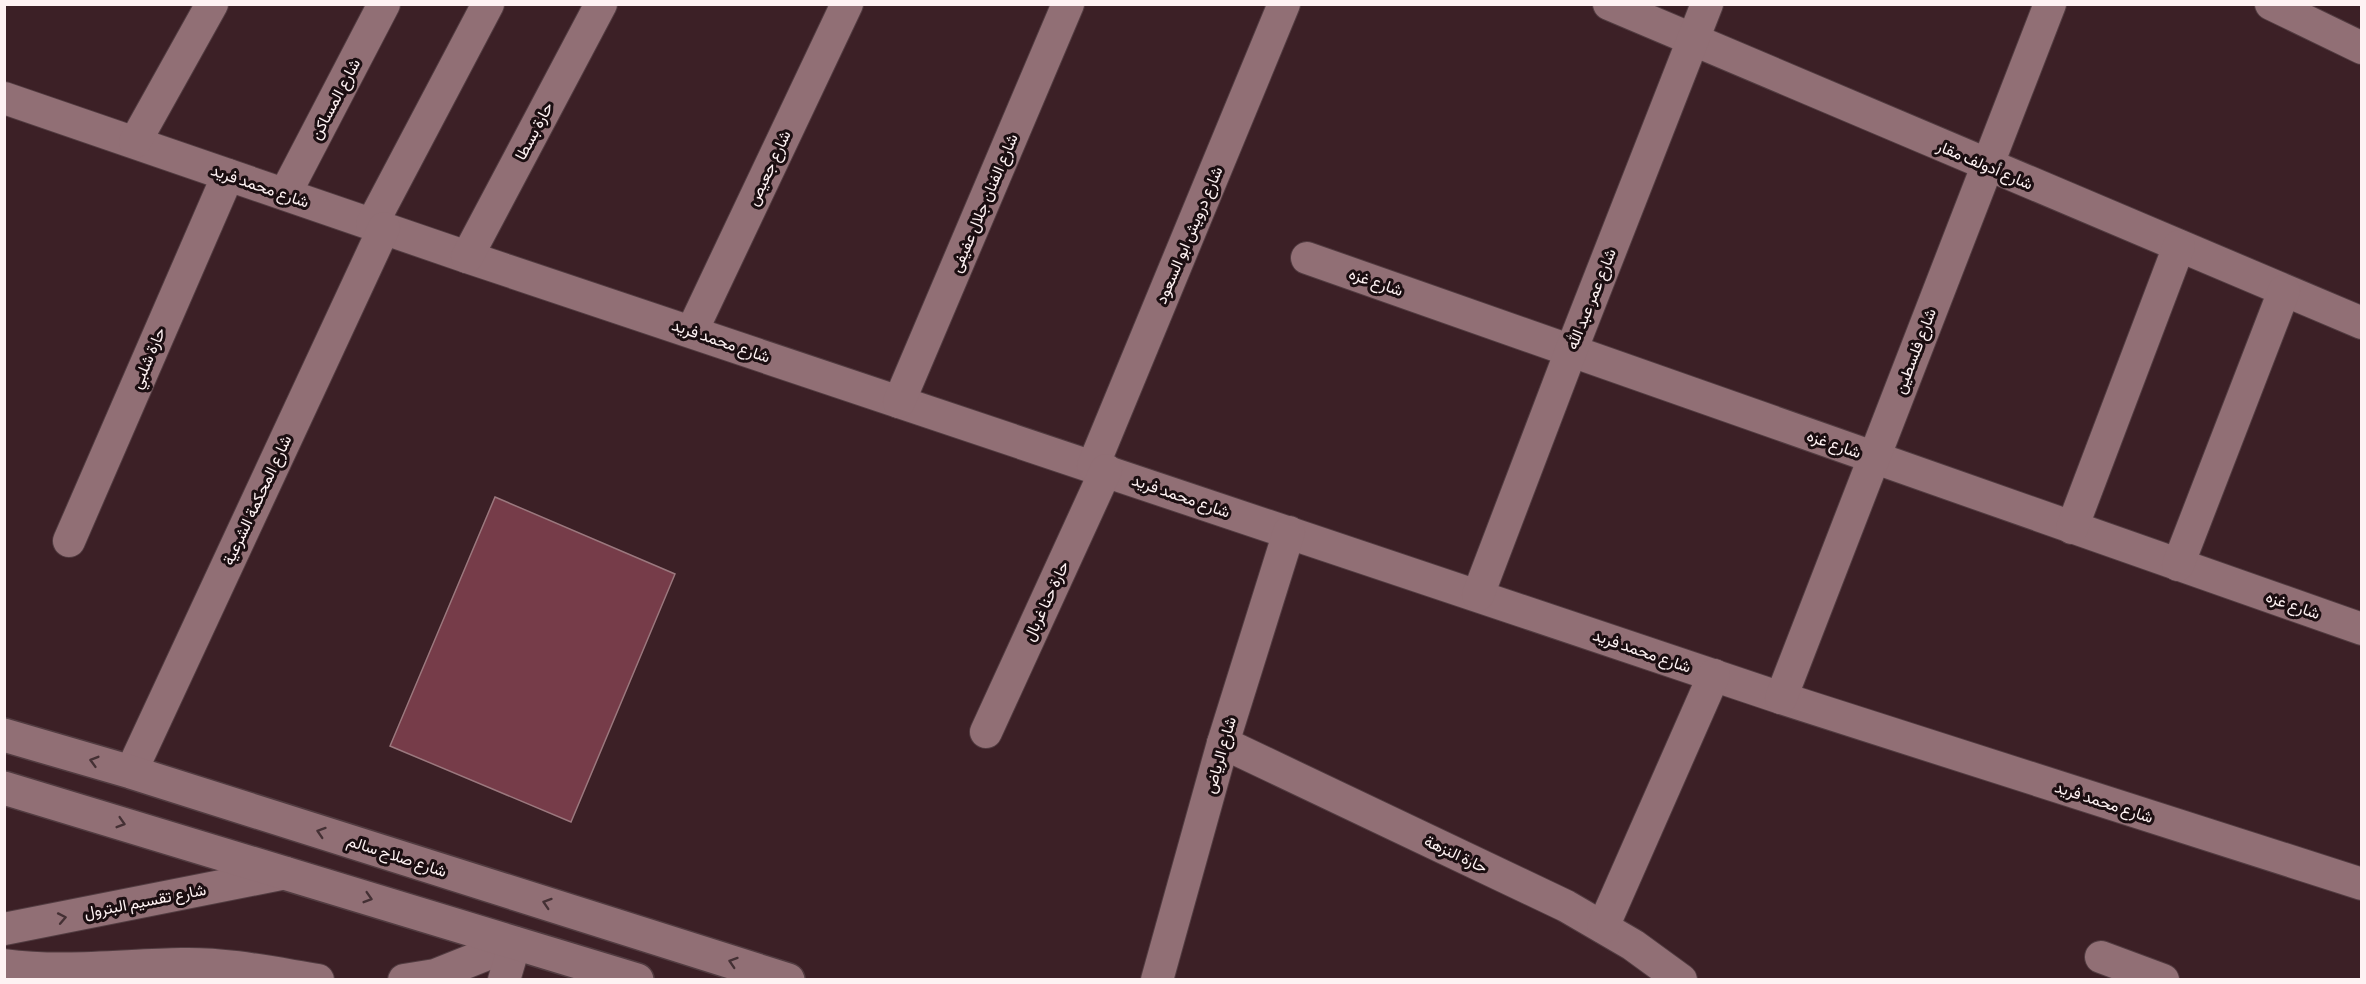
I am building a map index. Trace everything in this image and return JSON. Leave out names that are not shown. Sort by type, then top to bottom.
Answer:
[{"type":"street","points":[[135,142],[212,4]]},
{"type":"street","name":"شارع المساكن","points":[[285,194],[384,4]]},
{"type":"street","name":"شارع المحكمة الشرعية","points":[[131,772],[378,226],[488,4]]},
{"type":"street","name":"حارة بسطا","points":[[467,257],[601,4]]},
{"type":"street","name":"شارع جعيص","points":[[692,331],[847,4]]},
{"type":"street","name":"شارع الفنان جلال عفيفى","points":[[899,402],[1068,4]]},
{"type":"street","name":"شارع درويش ابو السعود","points":[[1100,468],[1284,4]]},
{"type":"street","name":"شارع أدولف مقار","points":[[1609,4],[1986,166],[2361,323]]},
{"type":"street","name":"شارع عمر عبد الله","points":[[1478,595],[1707,4]]},
{"type":"street","name":"شارع فلسطين","points":[[1781,698],[2050,4]]},
{"type":"street","points":[[2271,4],[2361,48]]},
{"type":"street","name":"شارع محمد فريد","points":[[4,98],[467,257],[1781,698],[2361,884]]},
{"type":"street","name":"حارة شلبي","points":[[69,541],[228,175]]},
{"type":"street","points":[[2072,528],[2179,246]]},
{"type":"street","name":"شارع غزه","points":[[1307,258],[2361,629]]},
{"type":"street","points":[[2178,565],[2284,291]]},
{"type":"street","name":"حارة حنا غربال","points":[[986,732],[1100,468]]},
{"type":"street","name":"شارع الرياض","points":[[1157,980],[1223,743],[1289,532]]},
{"type":"street","points":[[1603,927],[1714,675]]},
{"type":"street","name":"شارع صلاح سالم","points":[[4,735],[131,772],[788,980]]},
{"type":"street","name":"حارة النزهة","points":[[1223,743],[1566,906],[1633,945],[1681,980]]},
{"type":"street","points":[[4,788],[637,980]]},
{"type":"street","name":"شارع تقسيم البترول","points":[[4,930],[286,873]]},
{"type":"street","points":[[404,980],[435,975],[515,942]]},
{"type":"street","points":[[504,980],[515,942]]},
{"type":"street","points":[[2101,957],[2163,980]]},
{"type":"street","points":[[4,965],[32,969],[181,972],[218,966],[300,978]]},
{"type":"building","points":[[495,497],[675,574],[571,822],[390,746]]}]
